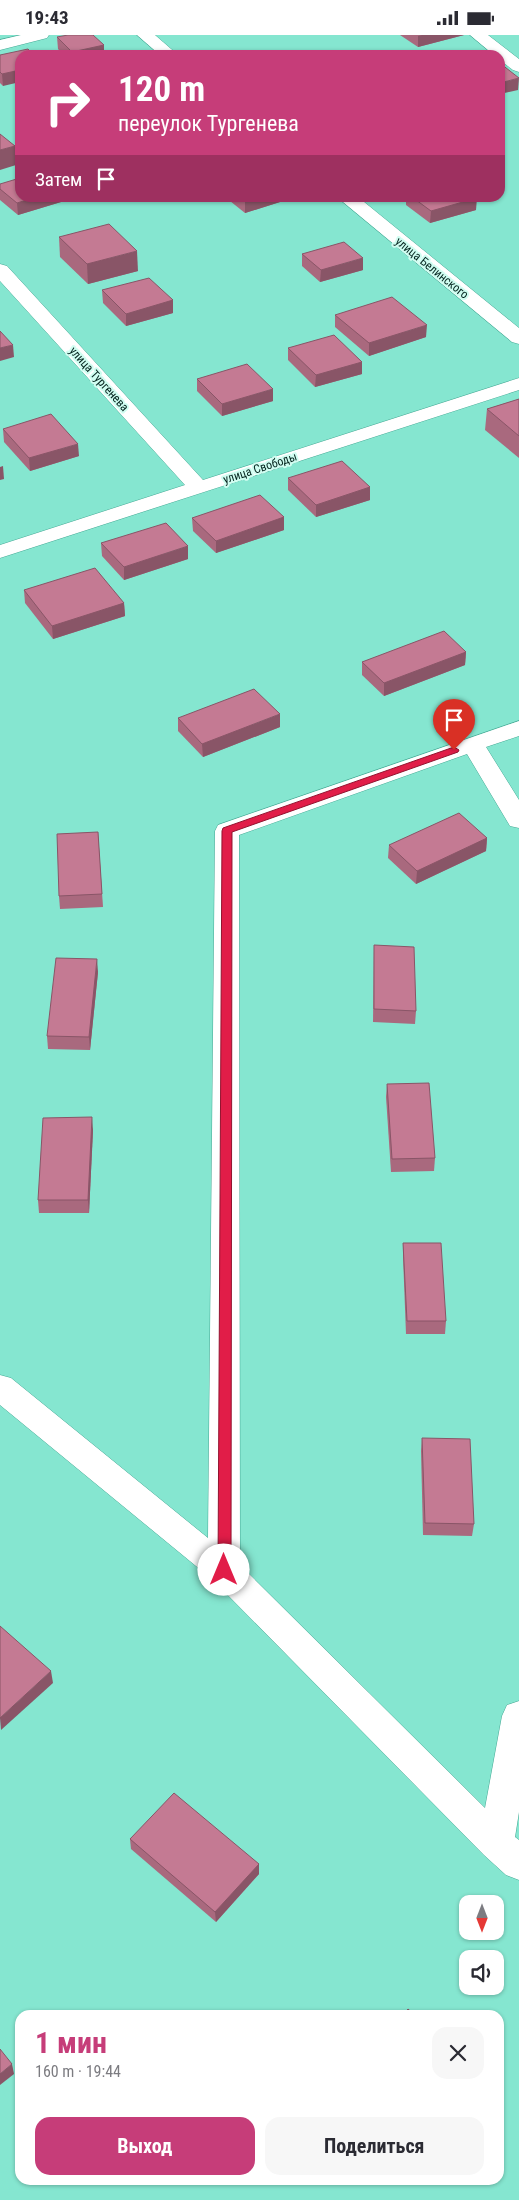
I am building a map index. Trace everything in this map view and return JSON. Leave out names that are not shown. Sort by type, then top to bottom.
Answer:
[{"type":"street","points":[[0,45],[41,35]]},
{"type":"street","points":[[146,35],[164,50]]},
{"type":"street","points":[[478,35],[497,50]]},
{"type":"street","points":[[505,56],[519,67]]},
{"type":"street","name":"улица Белинского","points":[[352,202],[519,338]]},
{"type":"street","name":"улица Тургенева","points":[[0,270],[199,488]]},
{"type":"street","name":"улица Свободы","points":[[0,552],[519,384]]},
{"type":"street","points":[[224,1570],[227,831],[519,728]]},
{"type":"street","points":[[472,743],[519,821]]},
{"type":"street","points":[[0,1387],[224,1570],[507,1853]]},
{"type":"street","points":[[507,1853],[519,1716]]},
{"type":"building","points":[[93,35],[104,45],[81,50],[70,50],[57,37]]},
{"type":"building","points":[[15,52],[15,71],[2,74],[0,72],[0,55]]},
{"type":"building","points":[[505,67],[519,78],[505,82]]},
{"type":"building","points":[[0,134],[15,146],[0,150]]},
{"type":"building","points":[[15,180],[15,201],[0,189],[0,184]]},
{"type":"building","points":[[419,202],[463,202],[431,211]]},
{"type":"building","points":[[109,224],[137,251],[87,264],[59,237]]},
{"type":"building","points":[[344,242],[363,258],[321,270],[302,254]]},
{"type":"building","points":[[149,278],[173,300],[126,314],[102,290]]},
{"type":"building","points":[[392,297],[427,325],[369,343],[335,315]]},
{"type":"building","points":[[0,331],[13,345],[0,348]]},
{"type":"building","points":[[334,335],[362,362],[316,375],[288,348]]},
{"type":"building","points":[[247,364],[273,389],[222,404],[197,379]]},
{"type":"building","points":[[519,399],[519,436],[487,409]]},
{"type":"building","points":[[51,414],[78,444],[29,458],[3,429]]},
{"type":"building","points":[[342,461],[370,487],[316,505],[288,478]]},
{"type":"building","points":[[260,495],[284,517],[216,541],[192,518]]},
{"type":"building","points":[[166,523],[188,546],[124,567],[101,543]]},
{"type":"building","points":[[95,568],[124,603],[52,626],[24,590]]},
{"type":"building","points":[[444,631],[466,652],[384,683],[362,662]]},
{"type":"building","points":[[254,689],[280,714],[202,744],[178,718]]},
{"type":"building","points":[[459,813],[487,838],[417,871],[389,845]]},
{"type":"building","points":[[98,832],[102,894],[59,896],[57,834]]},
{"type":"building","points":[[374,945],[414,947],[416,1011],[374,1009]]},
{"type":"building","points":[[56,958],[97,959],[89,1037],[47,1036]]},
{"type":"building","points":[[429,1083],[435,1158],[392,1159],[387,1084]]},
{"type":"building","points":[[92,1117],[88,1200],[38,1200],[43,1118]]},
{"type":"building","points":[[403,1243],[441,1243],[446,1321],[407,1321]]},
{"type":"building","points":[[422,1438],[470,1439],[474,1524],[425,1523]]},
{"type":"building","points":[[0,1626],[51,1671],[0,1718]]},
{"type":"building","points":[[174,1793],[259,1864],[215,1912],[130,1839]]},
{"type":"building","points":[[0,2049],[12,2064],[0,2074]]},
{"type":"route","points":[[224,1570],[227,831],[454,750]]}]
